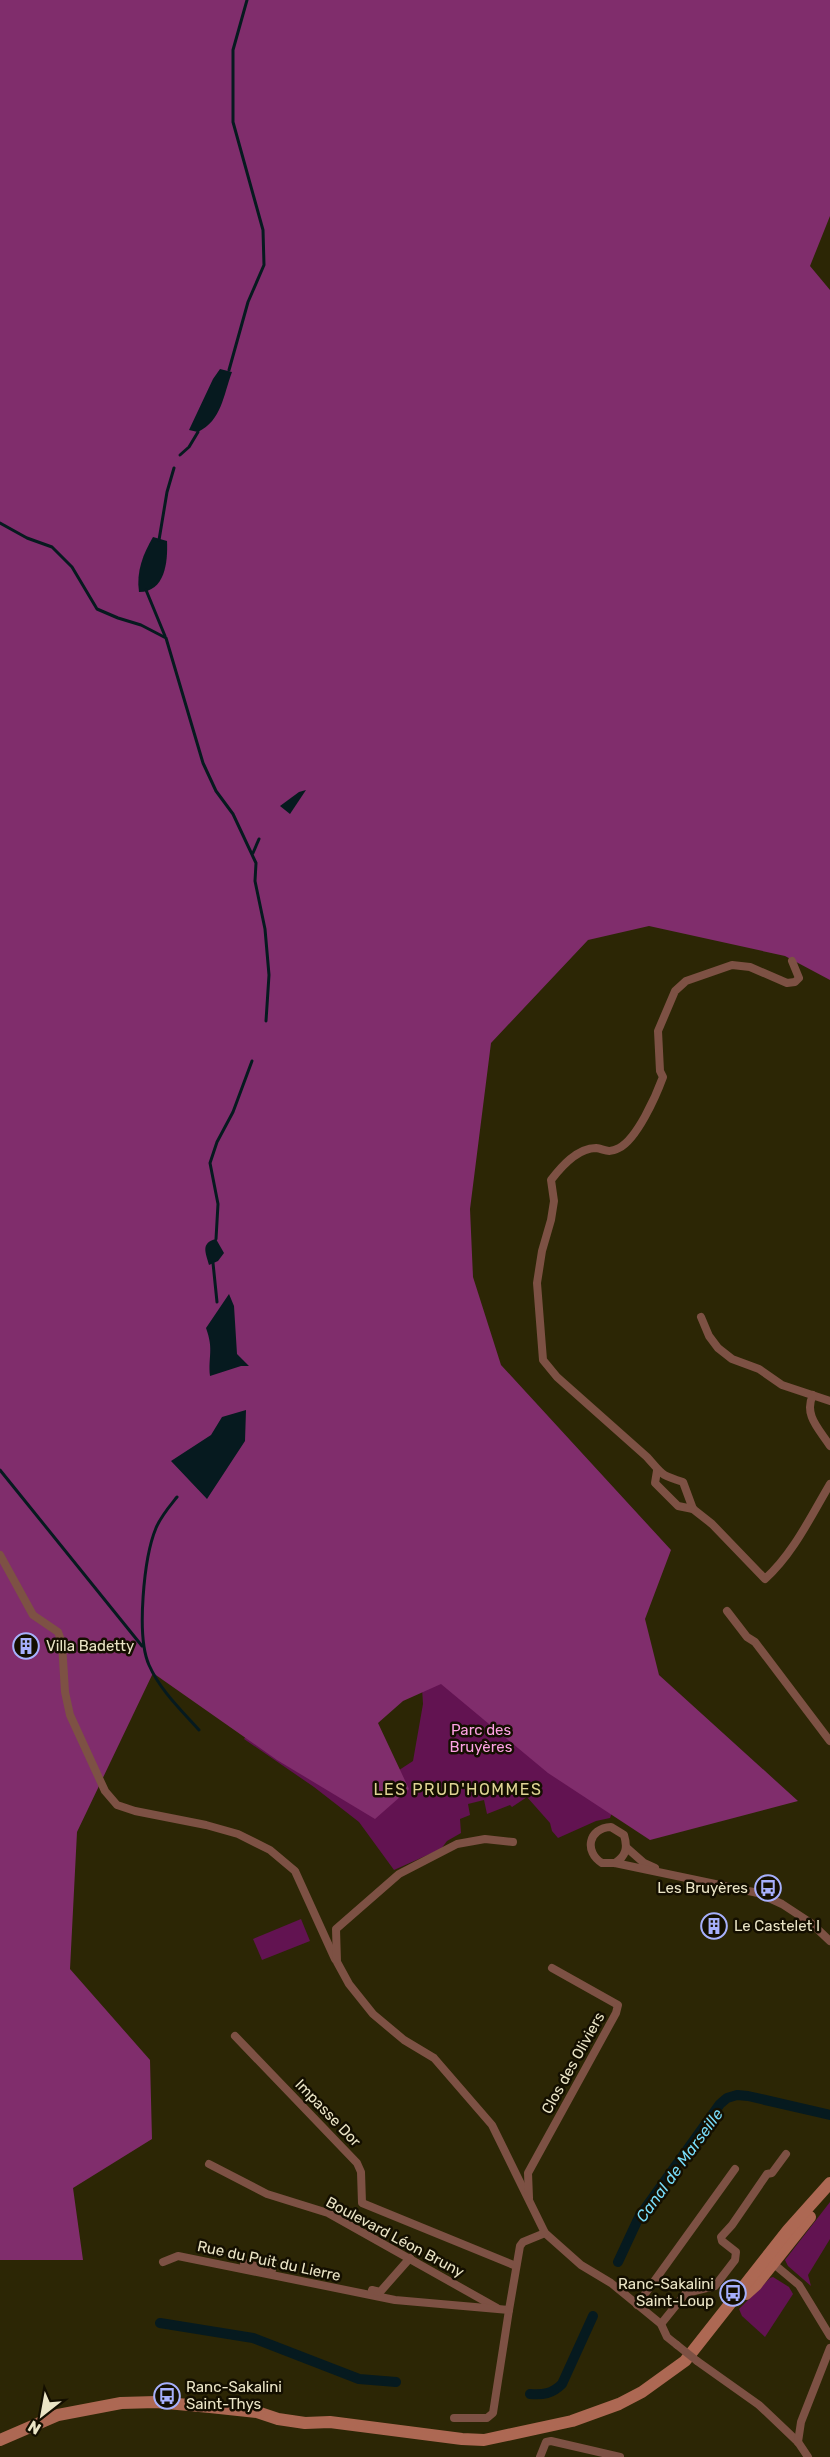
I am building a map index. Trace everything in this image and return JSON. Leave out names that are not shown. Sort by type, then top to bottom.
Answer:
[{"type":"street","points":[[693,1509],[683,1482],[668,1478],[657,1471],[648,1458],[557,1377],[543,1360],[537,1283],[554,1201],[550,1180],[562,1165],[580,1153],[596,1148],[605,1152],[618,1148],[630,1140],[641,1123],[663,1077],[660,1071],[658,1031],[675,991],[686,981],[732,965],[750,967],[787,983],[795,982],[799,978],[792,961]]},
{"type":"street","points":[[701,1317],[709,1336],[718,1348],[732,1359],[759,1368],[783,1385],[830,1401]]},
{"type":"street","points":[[813,1395],[808,1404],[809,1414],[830,1446]]},
{"type":"street","points":[[657,1471],[656,1484],[678,1506],[693,1509],[712,1524],[765,1579],[789,1551],[830,1484]]},
{"type":"street","points":[[0,1555],[33,1614],[58,1632],[62,1642],[65,1692],[69,1714],[105,1791],[117,1805],[238,1834],[270,1850],[295,1870],[349,1984],[373,2014],[404,2040],[434,2058],[492,2125],[544,2233],[581,2265],[611,2283],[661,2324],[667,2337],[697,2361],[759,2404],[798,2442],[808,2457]]},
{"type":"street","points":[[727,1611],[827,1730],[830,1741]]},
{"type":"street","points":[[666,1874],[644,1863],[627,1848],[624,1835],[618,1830],[607,1827],[594,1833],[590,1841],[592,1854],[602,1863],[615,1863],[765,1896],[811,1923],[830,1941]]},
{"type":"street","points":[[337,1962],[336,1929],[399,1874],[456,1844],[470,1840],[513,1842]]},
{"type":"street","points":[[615,1863],[622,1858],[627,1848]]},
{"type":"street","name":"Clos des Oliviers","points":[[529,2202],[528,2173],[616,2013],[618,2005],[552,1968]]},
{"type":"street","name":"Impasse Dor","points":[[234,2036],[357,2163],[361,2172],[362,2203],[516,2266]]},
{"type":"street","points":[[661,2324],[686,2293],[715,2286],[735,2260],[736,2252],[720,2237],[732,2225],[767,2174],[772,2173],[786,2154]]},
{"type":"street","name":"Boulevard Léon Bruny","points":[[209,2164],[267,2194],[328,2213],[500,2310]]},
{"type":"street","points":[[637,2305],[735,2169]]},
{"type":"street","points":[[0,2440],[58,2415],[102,2405],[156,2402],[256,2412],[278,2419],[305,2423],[330,2422],[484,2440],[595,2414],[634,2396],[685,2361],[821,2203],[830,2184]]},
{"type":"street","points":[[454,2418],[487,2418],[493,2413],[519,2246],[544,2233]]},
{"type":"street","name":"Rue du Puit du Lierre","points":[[163,2262],[178,2256],[394,2300],[509,2310]]},
{"type":"street","points":[[244,2263],[380,2292],[410,2258]]},
{"type":"street","points":[[770,2260],[799,2285],[830,2336]]},
{"type":"street","points":[[798,2442],[801,2422],[830,2348]]},
{"type":"street","points":[[540,2457],[546,2442],[550,2441],[620,2457]]},
{"type":"green space","name":"Parc des Bruyères","points":[[419,1640],[627,1772],[610,1818],[596,1821],[558,1838],[552,1831],[550,1823],[527,1797],[512,1807],[510,1805],[487,1814],[484,1800],[468,1804],[470,1815],[460,1819],[461,1833],[447,1841],[441,1849],[394,1870],[359,1822],[314,1787],[244,1739],[266,1705],[393,1774],[413,1761],[423,1704]]},
{"type":"green space","points":[[301,1919],[310,1941],[262,1960],[253,1939]]},
{"type":"green space","points":[[830,2202],[830,2239],[808,2275],[811,2286],[788,2266],[785,2260]]},
{"type":"green space","points":[[773,2277],[789,2287],[793,2294],[765,2337],[742,2316],[739,2309]]},
{"type":"shaded area","points":[[0,0],[830,0],[830,216],[810,266],[830,290],[830,980],[785,956],[649,926],[588,940],[491,1043],[470,1209],[473,1277],[501,1365],[671,1550],[645,1619],[659,1675],[798,1801],[650,1840],[548,1773],[441,1684],[403,1701],[378,1723],[409,1789],[375,1819],[277,1760],[153,1673],[77,1832],[70,1969],[150,2060],[152,2139],[73,2188],[83,2260],[0,2260]]},
{"type":"water","points":[[220,369],[232,372],[217,414],[206,427],[198,432],[189,430],[213,379]]},
{"type":"water","points":[[153,537],[167,541],[167,558],[163,574],[154,587],[148,591],[139,592],[141,563]]},
{"type":"water","points":[[306,790],[290,814],[280,806],[299,792]]},
{"type":"water","points":[[216,1239],[224,1253],[218,1261],[209,1265],[205,1249],[208,1243]]},
{"type":"water","points":[[229,1294],[234,1306],[237,1354],[249,1366],[241,1366],[210,1376],[210,1348],[206,1328]]},
{"type":"water","points":[[246,1410],[245,1441],[207,1499],[171,1461],[211,1435],[222,1417]]},
{"type":"waterway","points":[[229,370],[248,302],[264,265],[263,230],[233,122],[233,50],[247,0]]},
{"type":"waterway","points":[[180,455],[189,447],[198,432]]},
{"type":"waterway","points":[[159,540],[167,492],[174,468]]},
{"type":"waterway","points":[[0,523],[27,538],[52,547],[72,567],[97,609],[141,625],[166,638],[203,763],[216,791],[233,814],[256,863],[255,881],[265,929],[269,975],[266,1021]]},
{"type":"waterway","points":[[146,590],[165,636]]},
{"type":"waterway","points":[[253,853],[259,839]]},
{"type":"waterway","points":[[216,1239],[218,1204],[210,1163],[217,1142],[233,1112],[252,1061]]},
{"type":"waterway","points":[[213,1263],[217,1302]]},
{"type":"waterway","points":[[0,1470],[142,1646]]},
{"type":"waterway","points":[[177,1497],[160,1520],[152,1541],[145,1576],[143,1635],[149,1665],[159,1683],[199,1730]]},
{"type":"waterway","name":"Canal de Marseille","points":[[618,2262],[639,2217],[720,2104],[727,2098],[737,2095],[748,2096],[830,2115]]},
{"type":"waterway","name":"Canal de Marseille","points":[[530,2394],[547,2393],[562,2384],[593,2316]]},
{"type":"waterway","name":"Canal de Marseille","points":[[160,2323],[253,2338],[359,2379],[396,2382]]},
{"type":"place","name":"Villa Badetty","points":[[26,1646]]},
{"type":"place","name":"Les Bruyères","points":[[768,1888]]},
{"type":"place","name":"Le Castelet I","points":[[714,1926]]},
{"type":"place","name":"Ranc-Sakalini Saint-Loup","points":[[733,2293]]},
{"type":"place","name":"Ranc-Sakalini Saint-Thys","points":[[167,2396]]},
{"type":"district","name":"LES PRUD'HOMMES","points":[[458,1789]]}]
